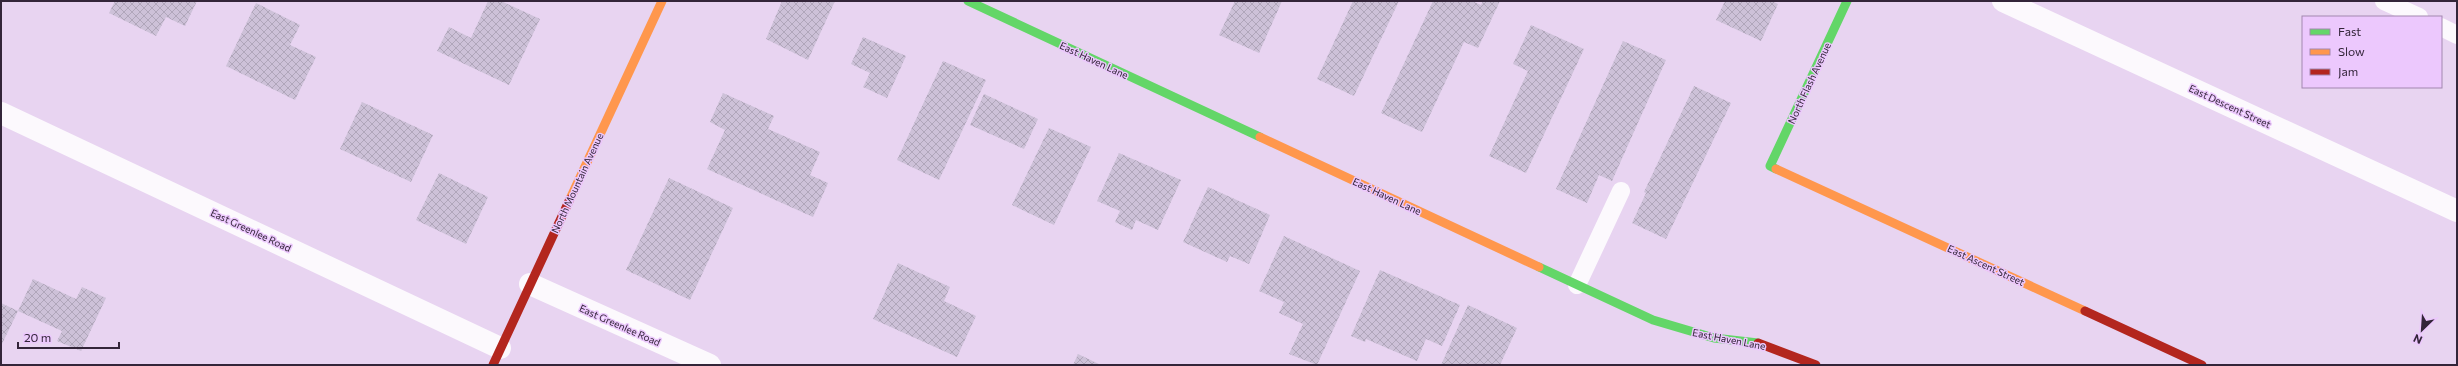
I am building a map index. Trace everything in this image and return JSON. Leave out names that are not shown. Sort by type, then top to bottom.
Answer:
[{"type":"street","name":"North Mountain Avenue","points":[[496,357],[662,1]]},
{"type":"street","name":"East Haven Lane","points":[[968,1],[1653,320],[1714,338],[1759,343],[1816,365]]},
{"type":"street","name":"North Flash Avenue","points":[[1770,166],[1847,1]]},
{"type":"street","name":"East Descent Street","points":[[2003,1],[2457,211]]},
{"type":"street","name":"East Greenlee Road","points":[[1,113],[496,357]]},
{"type":"street","name":"East Ascent Street","points":[[1770,166],[2197,364]]},
{"type":"street","name":"East Greenlee Road","points":[[530,284],[710,365]]},
{"type":"lane","points":[[2384,1],[2417,16]]},
{"type":"lane","points":[[2442,28],[2457,35]]},
{"type":"lane","points":[[1577,285],[1621,191]]},
{"type":"building","points":[[115,1],[197,1],[185,26],[166,17],[156,36],[109,13]]},
{"type":"building","points":[[488,1],[501,1],[540,19],[509,85],[437,51],[449,27],[471,38]]},
{"type":"building","points":[[782,1],[835,1],[808,60],[766,39]]},
{"type":"building","points":[[1235,1],[1282,1],[1259,53],[1219,35]]},
{"type":"building","points":[[1353,1],[1399,1],[1354,96],[1317,79]]},
{"type":"building","points":[[1433,1],[1472,1],[1481,5],[1483,1],[1500,1],[1478,48],[1464,42],[1422,132],[1381,113]]},
{"type":"building","points":[[1725,1],[1772,1],[1778,4],[1761,41],[1716,20]]},
{"type":"building","points":[[256,3],[300,25],[290,45],[316,57],[295,100],[226,66]]},
{"type":"building","points":[[1531,25],[1584,49],[1526,173],[1489,156],[1528,71],[1513,64]]},
{"type":"building","points":[[863,37],[906,56],[887,98],[863,87],[870,73],[851,64]]},
{"type":"building","points":[[1623,41],[1666,60],[1612,181],[1599,175],[1587,203],[1556,189]]},
{"type":"building","points":[[943,61],[986,80],[939,180],[897,160]]},
{"type":"building","points":[[1694,86],[1731,103],[1666,239],[1632,223],[1646,193],[1644,192]]},
{"type":"building","points":[[723,93],[774,116],[768,129],[820,152],[810,175],[828,183],[813,217],[707,169],[725,130],[710,122]]},
{"type":"building","points":[[984,94],[1038,119],[1024,149],[970,125]]},
{"type":"building","points":[[362,102],[433,135],[411,182],[340,149]]},
{"type":"building","points":[[1049,128],[1091,147],[1054,225],[1012,205]]},
{"type":"building","points":[[1119,153],[1181,180],[1158,230],[1136,220],[1132,230],[1115,222],[1120,211],[1097,201]]},
{"type":"building","points":[[439,173],[488,197],[466,244],[416,220]]},
{"type":"building","points":[[669,178],[733,208],[690,300],[626,270]]},
{"type":"building","points":[[1208,187],[1270,215],[1249,264],[1230,256],[1227,262],[1183,242]]},
{"type":"building","points":[[1284,236],[1360,271],[1317,365],[1289,354],[1303,324],[1279,313],[1284,302],[1259,291]]},
{"type":"building","points":[[898,263],[950,287],[944,301],[976,316],[957,357],[873,319]]},
{"type":"building","points":[[1380,270],[1460,305],[1442,346],[1426,339],[1417,361],[1366,339],[1365,342],[1351,336]]},
{"type":"building","points":[[33,279],[76,299],[82,287],[106,298],[81,351],[57,341],[62,331],[18,311]]},
{"type":"building","points":[[1,303],[18,311],[1,346]]},
{"type":"building","points":[[1468,305],[1517,328],[1500,365],[1441,365]]},
{"type":"building","points":[[1078,354],[1101,365],[1073,365]]},
{"type":"traffic: fast","points":[[968,1],[1260,137]]},
{"type":"traffic: fast","points":[[1776,169],[1770,166],[1847,1]]},
{"type":"traffic: fast","points":[[1539,267],[1653,320],[1714,338],[1758,343]]},
{"type":"traffic: slow","points":[[570,199],[662,1]]},
{"type":"traffic: slow","points":[[1260,137],[1539,267]]},
{"type":"traffic: slow","points":[[1776,169],[2085,311]]},
{"type":"traffic: jam","points":[[493,365],[570,199]]},
{"type":"traffic: jam","points":[[2085,311],[2202,365]]},
{"type":"traffic: jam","points":[[1758,343],[1816,365]]}]
